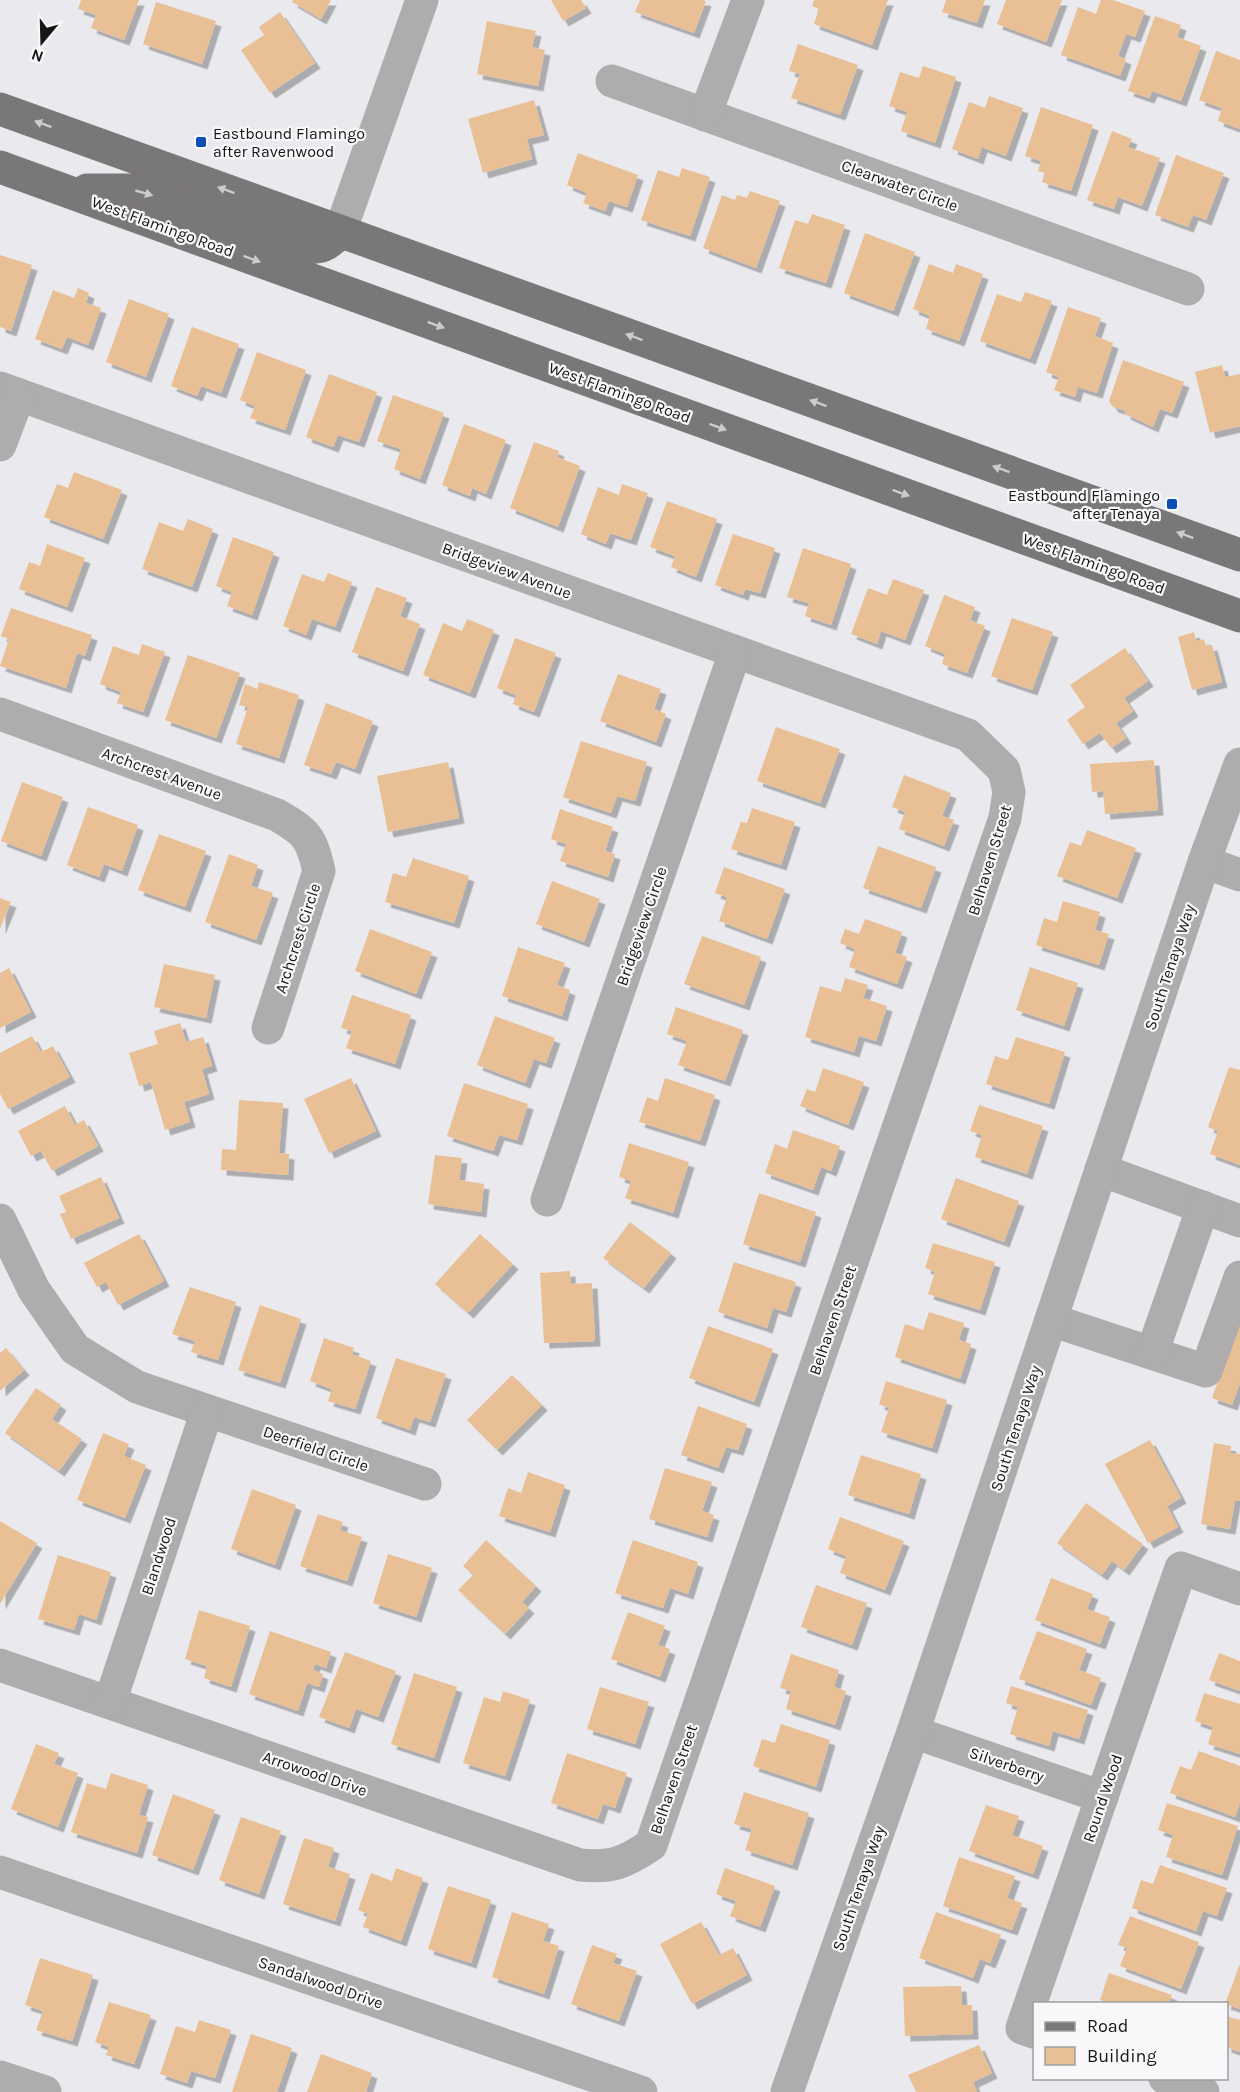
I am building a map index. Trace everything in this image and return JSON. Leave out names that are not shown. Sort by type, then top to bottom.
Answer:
[{"type":"main road","points":[[0,108],[1240,555]]},
{"type":"main road","name":"West Flamingo Road","points":[[0,167],[1240,616]]},
{"type":"main road","points":[[64,191],[137,190],[301,247],[316,249],[329,243],[340,232]]},
{"type":"street","points":[[340,232],[422,0]]},
{"type":"street","points":[[705,115],[748,0]]},
{"type":"street","name":"Clearwater Circle","points":[[612,81],[1188,289]]},
{"type":"street","points":[[0,445],[9,391]]},
{"type":"street","name":"Bridgeview Avenue","points":[[9,391],[968,735],[1004,770]]},
{"type":"street","name":"Bridgeview Circle","points":[[547,1200],[735,652]]},
{"type":"street","name":"Archcrest Avenue","points":[[0,714],[277,814],[300,828],[314,847]]},
{"type":"street","name":"South Tenaya Way","points":[[788,2092],[913,1732],[1204,861],[1240,764]]},
{"type":"street","name":"Belhaven Street","points":[[630,1859],[651,1845],[1001,830],[1009,792],[1004,770]]},
{"type":"street","name":"Archcrest Circle","points":[[268,1028],[319,871],[314,847]]},
{"type":"street","points":[[1204,861],[1240,875]]},
{"type":"street","points":[[1101,1170],[1240,1221]]},
{"type":"street","points":[[1152,1353],[1203,1207]]},
{"type":"street","name":"Deerfield Circle","points":[[0,1220],[34,1290],[75,1349],[137,1387],[425,1484]]},
{"type":"street","points":[[1051,1320],[1206,1371],[1240,1276]]},
{"type":"street","name":"Blandwood","points":[[110,1702],[207,1411]]},
{"type":"street","name":"Round Wood","points":[[1037,2002],[1102,1797],[1181,1568],[1240,1589]]},
{"type":"street","name":"Arrowood Drive","points":[[0,1665],[580,1864],[604,1867],[630,1859]]},
{"type":"street","name":"Silverberry","points":[[913,1732],[1102,1797]]},
{"type":"street","name":"Sandalwood Drive","points":[[1,1874],[641,2092]]},
{"type":"street","name":"Round Wood","points":[[1028,2030],[1033,2014]]},
{"type":"street","points":[[0,2077],[45,2092]]},
{"type":"street","points":[[1168,2080],[1203,2092]]},
{"type":"building","points":[[81,0],[139,0],[124,40],[91,28],[96,15],[78,9]]},
{"type":"building","points":[[293,0],[331,0],[321,19],[292,2]]},
{"type":"building","points":[[551,0],[581,0],[586,8],[563,21]]},
{"type":"building","points":[[640,0],[706,1],[694,33],[635,12]]},
{"type":"building","points":[[814,0],[888,0],[872,45],[814,24],[819,9],[812,6]]},
{"type":"building","points":[[946,0],[985,0],[977,23],[942,12]]},
{"type":"building","points":[[1006,0],[1062,0],[1046,42],[997,24]]},
{"type":"building","points":[[1101,0],[1113,0],[1145,11],[1135,37],[1126,34],[1118,56],[1126,59],[1120,76],[1061,55],[1078,7],[1096,14]]},
{"type":"building","points":[[156,2],[216,21],[202,64],[143,44]]},
{"type":"building","points":[[280,12],[315,63],[270,93],[241,50],[264,35],[259,27]]},
{"type":"building","points":[[1155,16],[1181,25],[1177,37],[1201,46],[1181,101],[1152,91],[1149,98],[1128,91]]},
{"type":"building","points":[[487,21],[536,31],[532,47],[545,50],[538,86],[477,74]]},
{"type":"building","points":[[798,44],[858,65],[840,115],[791,98],[800,74],[789,71]]},
{"type":"building","points":[[1216,51],[1240,60],[1240,129],[1218,121],[1222,108],[1199,100]]},
{"type":"building","points":[[923,66],[956,77],[935,143],[901,131],[907,112],[889,106],[900,72],[919,78]]},
{"type":"building","points":[[989,96],[1023,108],[1006,156],[982,147],[978,159],[952,149],[969,102],[985,108]]},
{"type":"building","points":[[534,100],[544,135],[527,139],[532,159],[483,173],[468,119]]},
{"type":"building","points":[[1041,107],[1093,125],[1071,191],[1042,182],[1045,173],[1038,171],[1041,161],[1025,156]]},
{"type":"building","points":[[1112,131],[1132,139],[1128,147],[1160,158],[1142,206],[1118,197],[1114,209],[1087,200]]},
{"type":"building","points":[[578,153],[638,175],[627,207],[609,201],[605,211],[583,203],[587,193],[567,185]]},
{"type":"building","points":[[1176,155],[1224,173],[1206,220],[1193,215],[1188,227],[1155,215]]},
{"type":"building","points":[[682,168],[710,177],[690,236],[641,220],[658,170],[679,177]]},
{"type":"building","points":[[750,191],[780,201],[756,268],[703,248],[722,195],[735,200],[737,195],[747,198]]},
{"type":"building","points":[[812,214],[845,225],[826,283],[779,268],[795,220],[808,224]]},
{"type":"building","points":[[865,233],[915,252],[893,311],[844,293]]},
{"type":"building","points":[[0,255],[32,265],[11,331],[0,327]]},
{"type":"building","points":[[929,264],[953,273],[956,264],[983,274],[959,341],[926,329],[930,316],[913,309]]},
{"type":"building","points":[[78,288],[89,293],[86,303],[101,308],[88,345],[67,337],[62,349],[35,339],[53,290],[74,298]]},
{"type":"building","points":[[1025,292],[1052,301],[1030,359],[980,341],[997,294],[1021,302]]},
{"type":"building","points":[[129,299],[169,314],[146,377],[106,362]]},
{"type":"building","points":[[1068,307],[1101,318],[1095,336],[1113,343],[1097,393],[1078,387],[1075,397],[1054,390],[1059,377],[1046,372]]},
{"type":"building","points":[[192,327],[239,344],[221,393],[201,386],[197,396],[171,386]]},
{"type":"building","points":[[257,352],[306,370],[285,430],[250,418],[255,406],[240,400]]},
{"type":"building","points":[[1123,360],[1184,382],[1172,413],[1160,409],[1153,427],[1125,414],[1126,411],[1113,407],[1109,401]]},
{"type":"building","points":[[1222,365],[1225,377],[1240,374],[1240,426],[1210,433],[1195,372]]},
{"type":"building","points":[[329,374],[377,392],[359,442],[338,435],[333,447],[306,437]]},
{"type":"building","points":[[393,395],[444,413],[420,479],[394,469],[401,449],[377,441]]},
{"type":"building","points":[[464,424],[506,440],[486,494],[472,488],[470,496],[442,485]]},
{"type":"building","points":[[534,442],[559,451],[557,457],[580,466],[558,527],[510,508]]},
{"type":"building","points":[[74,472],[122,490],[103,539],[44,517],[57,484],[68,488]]},
{"type":"building","points":[[622,484],[648,493],[631,540],[610,533],[606,544],[581,534],[598,487],[619,495]]},
{"type":"building","points":[[667,501],[717,519],[696,577],[671,567],[675,556],[650,547]]},
{"type":"building","points":[[188,519],[213,529],[192,587],[142,569],[159,522],[183,531]]},
{"type":"building","points":[[733,534],[775,548],[760,593],[745,589],[743,595],[715,585]]},
{"type":"building","points":[[233,537],[274,552],[252,615],[227,606],[232,592],[216,586]]},
{"type":"building","points":[[47,544],[85,558],[67,607],[19,589],[29,562],[40,566]]},
{"type":"building","points":[[803,548],[851,564],[831,625],[805,616],[809,603],[787,597]]},
{"type":"building","points":[[328,573],[352,582],[335,627],[312,619],[306,635],[283,626],[302,574],[324,582]]},
{"type":"building","points":[[893,579],[924,590],[905,640],[881,631],[877,644],[851,634],[868,588],[887,595]]},
{"type":"building","points":[[376,587],[407,598],[400,616],[420,624],[403,671],[352,652]]},
{"type":"building","points":[[944,595],[975,607],[970,620],[985,626],[967,673],[942,664],[945,654],[925,646]]},
{"type":"building","points":[[11,608],[92,635],[85,656],[77,653],[66,688],[0,666],[9,639],[1,636]]},
{"type":"building","points":[[1012,618],[1053,632],[1032,690],[991,676]]},
{"type":"building","points":[[467,619],[494,630],[470,693],[423,675],[443,623],[462,631]]},
{"type":"building","points":[[1194,632],[1196,641],[1204,639],[1206,646],[1212,645],[1222,682],[1192,690],[1178,637]]},
{"type":"building","points":[[515,638],[556,653],[534,712],[513,704],[516,695],[497,688]]},
{"type":"building","points":[[142,644],[165,652],[143,712],[117,703],[121,692],[100,684],[113,646],[139,655]]},
{"type":"building","points":[[1125,648],[1148,681],[1124,698],[1133,711],[1116,723],[1126,738],[1111,748],[1100,733],[1083,744],[1067,720],[1085,707],[1070,685]]},
{"type":"building","points":[[188,655],[240,673],[216,738],[165,720]]},
{"type":"building","points":[[618,674],[661,689],[654,709],[666,714],[656,742],[600,721]]},
{"type":"building","points":[[259,682],[299,695],[279,758],[236,744],[248,707],[239,705],[245,684],[257,689]]},
{"type":"building","points":[[326,703],[373,721],[355,769],[336,762],[331,774],[304,765]]},
{"type":"building","points":[[776,727],[840,749],[820,803],[757,781]]},
{"type":"building","points":[[581,741],[647,762],[635,801],[617,796],[611,813],[563,797]]},
{"type":"building","points":[[1154,760],[1158,810],[1105,814],[1103,791],[1092,792],[1090,764]]},
{"type":"building","points":[[448,762],[459,818],[388,832],[377,776]]},
{"type":"building","points":[[904,775],[951,793],[942,816],[954,820],[944,846],[899,829],[905,812],[892,807]]},
{"type":"building","points":[[22,782],[63,797],[41,856],[1,841]]},
{"type":"building","points":[[88,807],[138,825],[122,871],[104,864],[99,877],[67,865]]},
{"type":"building","points":[[752,808],[795,822],[781,865],[731,849],[741,822],[747,823]]},
{"type":"building","points":[[560,809],[613,827],[605,851],[615,854],[608,877],[560,861],[566,844],[551,839]]},
{"type":"building","points":[[1087,830],[1136,848],[1117,898],[1057,876],[1070,842],[1081,846]]},
{"type":"building","points":[[159,834],[206,851],[185,907],[138,890]]},
{"type":"building","points":[[878,846],[936,867],[921,908],[863,888]]},
{"type":"building","points":[[229,854],[258,865],[251,886],[273,893],[256,940],[205,922]]},
{"type":"building","points":[[413,858],[469,876],[454,923],[385,902],[393,873],[406,877]]},
{"type":"building","points":[[724,867],[785,889],[767,939],[719,921],[727,897],[715,893]]},
{"type":"building","points":[[552,881],[600,899],[584,942],[536,924]]},
{"type":"building","points":[[0,898],[11,902],[0,929]]},
{"type":"building","points":[[1063,901],[1100,912],[1095,930],[1109,934],[1099,965],[1036,945],[1044,918],[1057,922]]},
{"type":"building","points":[[865,919],[902,932],[895,953],[907,957],[897,984],[849,967],[855,949],[840,943],[845,929],[859,934]]},
{"type":"building","points":[[370,929],[432,952],[416,994],[355,971]]},
{"type":"building","points":[[702,936],[761,957],[744,1005],[684,984]]},
{"type":"building","points":[[518,947],[565,963],[557,985],[570,990],[562,1016],[502,996]]},
{"type":"building","points":[[164,964],[215,975],[206,1018],[154,1007]]},
{"type":"building","points":[[1030,967],[1078,983],[1064,1026],[1016,1010]]},
{"type":"building","points":[[9,968],[31,1012],[0,1028],[0,973]]},
{"type":"building","points":[[845,978],[868,985],[863,998],[887,1006],[876,1041],[859,1036],[854,1052],[805,1037],[820,986],[841,992]]},
{"type":"building","points":[[352,995],[411,1015],[395,1064],[346,1048],[352,1031],[341,1028]]},
{"type":"building","points":[[676,1007],[743,1030],[725,1081],[678,1065],[687,1041],[667,1034]]},
{"type":"building","points":[[495,1016],[555,1038],[546,1063],[534,1059],[525,1083],[477,1065]]},
{"type":"building","points":[[180,1023],[186,1042],[203,1037],[212,1066],[202,1069],[209,1094],[184,1102],[190,1122],[165,1130],[151,1082],[139,1086],[129,1053],[158,1044],[154,1031]]},
{"type":"building","points":[[32,1036],[41,1052],[53,1046],[70,1077],[8,1109],[0,1094],[0,1053]]},
{"type":"building","points":[[1016,1037],[1065,1052],[1049,1104],[986,1084],[995,1056],[1008,1060]]},
{"type":"building","points":[[1229,1067],[1240,1070],[1240,1165],[1210,1154],[1218,1131],[1208,1127]]},
{"type":"building","points":[[823,1068],[864,1082],[848,1125],[800,1106],[807,1089],[815,1092]]},
{"type":"building","points":[[351,1078],[376,1131],[329,1153],[304,1099]]},
{"type":"building","points":[[665,1078],[715,1095],[700,1141],[639,1122],[647,1097],[658,1101]]},
{"type":"building","points":[[464,1083],[528,1104],[517,1140],[499,1135],[493,1151],[447,1136]]},
{"type":"building","points":[[239,1100],[283,1103],[279,1153],[289,1154],[288,1175],[221,1170],[222,1149],[236,1150]]},
{"type":"building","points":[[979,1105],[1043,1126],[1027,1174],[975,1157],[982,1135],[970,1131]]},
{"type":"building","points":[[65,1106],[75,1125],[84,1120],[98,1146],[52,1171],[41,1151],[31,1156],[18,1131]]},
{"type":"building","points":[[793,1130],[840,1146],[831,1171],[821,1167],[813,1190],[765,1173],[775,1144],[787,1149]]},
{"type":"building","points":[[629,1143],[689,1162],[673,1213],[625,1198],[631,1181],[619,1177]]},
{"type":"building","points":[[435,1155],[462,1158],[459,1180],[484,1184],[481,1212],[428,1204]]},
{"type":"building","points":[[101,1177],[119,1218],[71,1239],[60,1214],[66,1212],[59,1196]]},
{"type":"building","points":[[956,1178],[1019,1201],[1004,1242],[941,1219]]},
{"type":"building","points":[[759,1193],[816,1212],[800,1262],[743,1244]]},
{"type":"building","points":[[630,1222],[671,1253],[644,1288],[603,1258]]},
{"type":"building","points":[[139,1234],[164,1281],[118,1305],[106,1282],[97,1287],[84,1263]]},
{"type":"building","points":[[480,1234],[513,1264],[468,1313],[435,1284]]},
{"type":"building","points":[[933,1243],[995,1262],[980,1310],[928,1294],[935,1272],[925,1268]]},
{"type":"building","points":[[734,1262],[796,1282],[786,1312],[773,1308],[767,1328],[718,1312]]},
{"type":"building","points":[[570,1271],[571,1284],[592,1283],[595,1341],[544,1343],[540,1273]]},
{"type":"building","points":[[190,1287],[236,1302],[218,1360],[191,1352],[195,1341],[172,1334]]},
{"type":"building","points":[[260,1305],[301,1319],[280,1383],[238,1370]]},
{"type":"building","points":[[929,1312],[964,1323],[959,1340],[971,1344],[960,1379],[895,1357],[905,1324],[923,1330]]},
{"type":"building","points":[[1240,1318],[1240,1383],[1232,1405],[1212,1398]]},
{"type":"building","points":[[708,1326],[773,1349],[754,1402],[689,1378]]},
{"type":"building","points":[[324,1338],[354,1348],[352,1354],[371,1361],[355,1409],[328,1401],[332,1389],[310,1381]]},
{"type":"building","points":[[6,1348],[24,1370],[0,1391],[0,1353]]},
{"type":"building","points":[[396,1358],[446,1374],[430,1422],[414,1417],[410,1430],[376,1418]]},
{"type":"building","points":[[512,1375],[542,1405],[497,1450],[467,1420]]},
{"type":"building","points":[[886,1381],[947,1400],[932,1448],[881,1432],[889,1408],[879,1404]]},
{"type":"building","points":[[36,1388],[61,1405],[52,1419],[82,1439],[59,1471],[5,1433]]},
{"type":"building","points":[[698,1406],[747,1424],[738,1450],[726,1447],[718,1468],[681,1455]]},
{"type":"building","points":[[103,1433],[129,1444],[124,1456],[146,1465],[125,1518],[77,1500]]},
{"type":"building","points":[[1150,1440],[1181,1498],[1167,1506],[1178,1527],[1148,1543],[1105,1464]]},
{"type":"building","points":[[1214,1443],[1231,1446],[1230,1453],[1240,1454],[1240,1501],[1235,1500],[1230,1529],[1201,1524]]},
{"type":"building","points":[[861,1455],[921,1474],[909,1514],[848,1495]]},
{"type":"building","points":[[665,1468],[712,1482],[702,1511],[714,1515],[707,1537],[649,1519]]},
{"type":"building","points":[[528,1472],[565,1485],[550,1532],[499,1516],[508,1488],[521,1493]]},
{"type":"building","points":[[252,1489],[296,1505],[275,1565],[231,1549]]},
{"type":"building","points":[[1086,1503],[1143,1544],[1124,1570],[1112,1561],[1102,1575],[1057,1543]]},
{"type":"building","points":[[318,1514],[343,1522],[340,1530],[362,1537],[347,1581],[300,1566]]},
{"type":"building","points":[[840,1517],[904,1541],[885,1590],[840,1573],[846,1556],[828,1549]]},
{"type":"building","points":[[0,1521],[37,1543],[0,1604]]},
{"type":"building","points":[[486,1540],[536,1586],[522,1602],[529,1608],[505,1634],[458,1590],[473,1575],[463,1566]]},
{"type":"building","points":[[633,1540],[698,1562],[688,1594],[670,1588],[663,1608],[615,1593]]},
{"type":"building","points":[[388,1554],[432,1568],[416,1617],[373,1603]]},
{"type":"building","points":[[58,1555],[111,1572],[96,1620],[79,1614],[74,1630],[38,1619]]},
{"type":"building","points":[[1051,1578],[1093,1594],[1087,1609],[1110,1617],[1100,1644],[1035,1620]]},
{"type":"building","points":[[816,1585],[867,1603],[852,1645],[801,1627]]},
{"type":"building","points":[[199,1610],[250,1626],[231,1687],[204,1678],[207,1666],[185,1659]]},
{"type":"building","points":[[628,1612],[665,1626],[658,1645],[670,1649],[660,1677],[611,1659]]},
{"type":"building","points":[[270,1631],[331,1652],[326,1668],[315,1664],[313,1670],[323,1674],[319,1687],[307,1683],[298,1711],[249,1694]]},
{"type":"building","points":[[1037,1631],[1087,1649],[1079,1670],[1101,1678],[1091,1705],[1019,1679]]},
{"type":"building","points":[[345,1652],[396,1671],[378,1717],[356,1709],[349,1728],[319,1717]]},
{"type":"building","points":[[1219,1653],[1240,1661],[1240,1691],[1209,1680]]},
{"type":"building","points":[[791,1654],[839,1670],[834,1687],[846,1691],[835,1725],[786,1709],[791,1691],[780,1688]]},
{"type":"building","points":[[414,1673],[457,1687],[434,1758],[391,1744]]},
{"type":"building","points":[[1011,1686],[1088,1710],[1079,1739],[1053,1731],[1049,1746],[1010,1734],[1018,1707],[1006,1703]]},
{"type":"building","points":[[600,1687],[649,1702],[635,1744],[587,1729]]},
{"type":"building","points":[[503,1691],[530,1700],[505,1776],[463,1763],[484,1697],[500,1702]]},
{"type":"building","points":[[1204,1693],[1240,1704],[1240,1754],[1208,1744],[1213,1727],[1195,1721]]},
{"type":"building","points":[[781,1724],[830,1740],[816,1787],[753,1766],[762,1739],[775,1743]]},
{"type":"building","points":[[36,1744],[59,1753],[54,1764],[78,1773],[58,1827],[11,1809]]},
{"type":"building","points":[[1199,1751],[1240,1766],[1240,1802],[1235,1817],[1170,1793],[1180,1766],[1191,1770]]},
{"type":"building","points":[[567,1753],[627,1773],[615,1808],[603,1804],[598,1819],[551,1803]]},
{"type":"building","points":[[111,1773],[148,1785],[139,1815],[148,1817],[137,1853],[71,1832],[87,1783],[106,1789]]},
{"type":"building","points":[[744,1792],[809,1813],[792,1865],[745,1850],[752,1829],[734,1824]]},
{"type":"building","points":[[173,1794],[215,1810],[193,1870],[152,1855]]},
{"type":"building","points":[[1167,1803],[1238,1826],[1222,1875],[1166,1857],[1173,1835],[1158,1830]]},
{"type":"building","points":[[986,1805],[1019,1816],[1012,1835],[1043,1846],[1033,1874],[969,1851]]},
{"type":"building","points":[[241,1817],[281,1831],[259,1894],[219,1880]]},
{"type":"building","points":[[304,1838],[334,1848],[328,1867],[350,1874],[335,1921],[283,1904]]},
{"type":"building","points":[[959,1857],[1015,1876],[1007,1898],[1022,1903],[1012,1930],[943,1906]]},
{"type":"building","points":[[1160,1865],[1227,1888],[1217,1916],[1203,1911],[1196,1931],[1132,1908],[1141,1880],[1153,1884]]},
{"type":"building","points":[[396,1868],[423,1878],[401,1941],[363,1927],[368,1914],[358,1910],[371,1873],[392,1881]]},
{"type":"building","points":[[725,1868],[775,1886],[760,1927],[730,1916],[736,1901],[716,1894]]},
{"type":"building","points":[[448,1886],[491,1900],[471,1963],[428,1949]]},
{"type":"building","points":[[512,1912],[549,1924],[543,1941],[559,1946],[544,1994],[492,1977]]},
{"type":"building","points":[[936,1912],[1001,1935],[990,1963],[980,1959],[973,1978],[919,1958]]},
{"type":"building","points":[[1130,1916],[1199,1942],[1181,1989],[1120,1966],[1127,1948],[1118,1945]]},
{"type":"building","points":[[701,1922],[719,1955],[733,1948],[747,1975],[692,2004],[660,1944]]},
{"type":"building","points":[[592,1945],[617,1954],[613,1963],[637,1971],[619,2021],[571,2004]]},
{"type":"building","points":[[40,1958],[93,1975],[72,2041],[36,2030],[43,2011],[25,2005]]},
{"type":"building","points":[[1240,1964],[1240,2009],[1226,2002]]},
{"type":"building","points":[[1109,1973],[1172,1995],[1170,2002],[1106,2002],[1100,2000]]},
{"type":"building","points":[[961,1986],[962,2005],[972,2005],[973,2034],[905,2036],[903,1987]]},
{"type":"building","points":[[109,2002],[151,2015],[134,2064],[106,2055],[109,2047],[95,2042]]},
{"type":"building","points":[[1228,2017],[1240,2020],[1240,2052],[1228,2048]]},
{"type":"building","points":[[199,2020],[231,2030],[215,2078],[191,2071],[187,2083],[160,2074],[176,2026],[195,2032]]},
{"type":"building","points":[[251,2034],[292,2048],[277,2092],[232,2092]]},
{"type":"building","points":[[979,2045],[992,2073],[973,2082],[977,2092],[916,2092],[908,2075]]},
{"type":"building","points":[[321,2054],[372,2073],[366,2092],[307,2092]]},
{"type":"place","name":"Eastbound Flamingo after Ravenwood","points":[[201,142]]},
{"type":"place","name":"Eastbound Flamingo after Tenaya","points":[[1172,504]]}]
